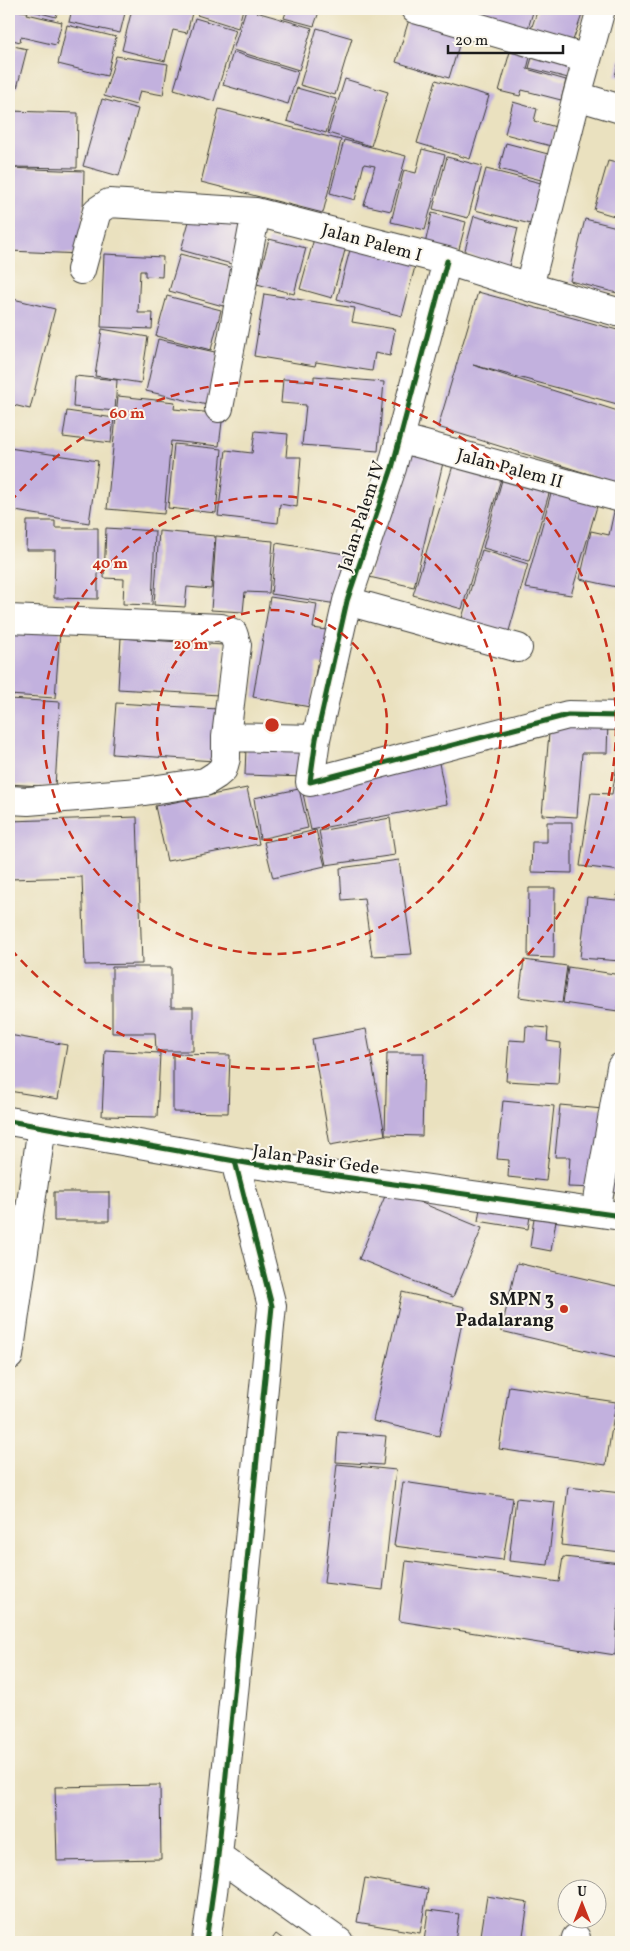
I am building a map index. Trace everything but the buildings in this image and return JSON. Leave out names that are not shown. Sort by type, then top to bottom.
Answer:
[{"type":"street","points":[[415,9],[587,59]]},
{"type":"street","points":[[529,288],[601,9]]},
{"type":"street","points":[[577,96],[621,109]]},
{"type":"street","name":"Jalan Palem I","points":[[81,270],[97,211],[104,205],[117,203],[256,212],[447,262],[529,288],[621,313]]},
{"type":"street","points":[[219,408],[256,212]]},
{"type":"street","name":"Jalan Palem IV","points":[[447,262],[392,468],[347,601],[316,739],[310,782],[568,714],[621,716]]},
{"type":"street","name":"Jalan Palem II","points":[[399,438],[621,498]]},
{"type":"street","points":[[347,601],[518,648]]},
{"type":"street","points":[[9,619],[221,628],[233,633],[236,645],[226,737],[226,758],[223,769],[205,782],[138,792],[28,801],[9,800]]},
{"type":"street","points":[[226,737],[316,739]]},
{"type":"street","points":[[609,1214],[621,1067]]},
{"type":"street","name":"Jalan Pasir Gede","points":[[9,1120],[235,1161],[609,1214]]},
{"type":"street","points":[[9,1356],[42,1126]]},
{"type":"street","points":[[206,1942],[218,1856],[272,1306],[235,1161]]},
{"type":"street","points":[[218,1856],[339,1942]]},
{"type":"cycle path","points":[[447,261],[392,468],[347,601],[316,739],[310,782],[568,715],[621,716]]},
{"type":"cycle path","points":[[9,1121],[252,1164],[621,1216]]},
{"type":"cycle path","points":[[206,1942],[218,1856],[272,1306],[235,1161]]},
{"type":"place","name":"SMPN 3 Padalarang","points":[[564,1309]]}]
